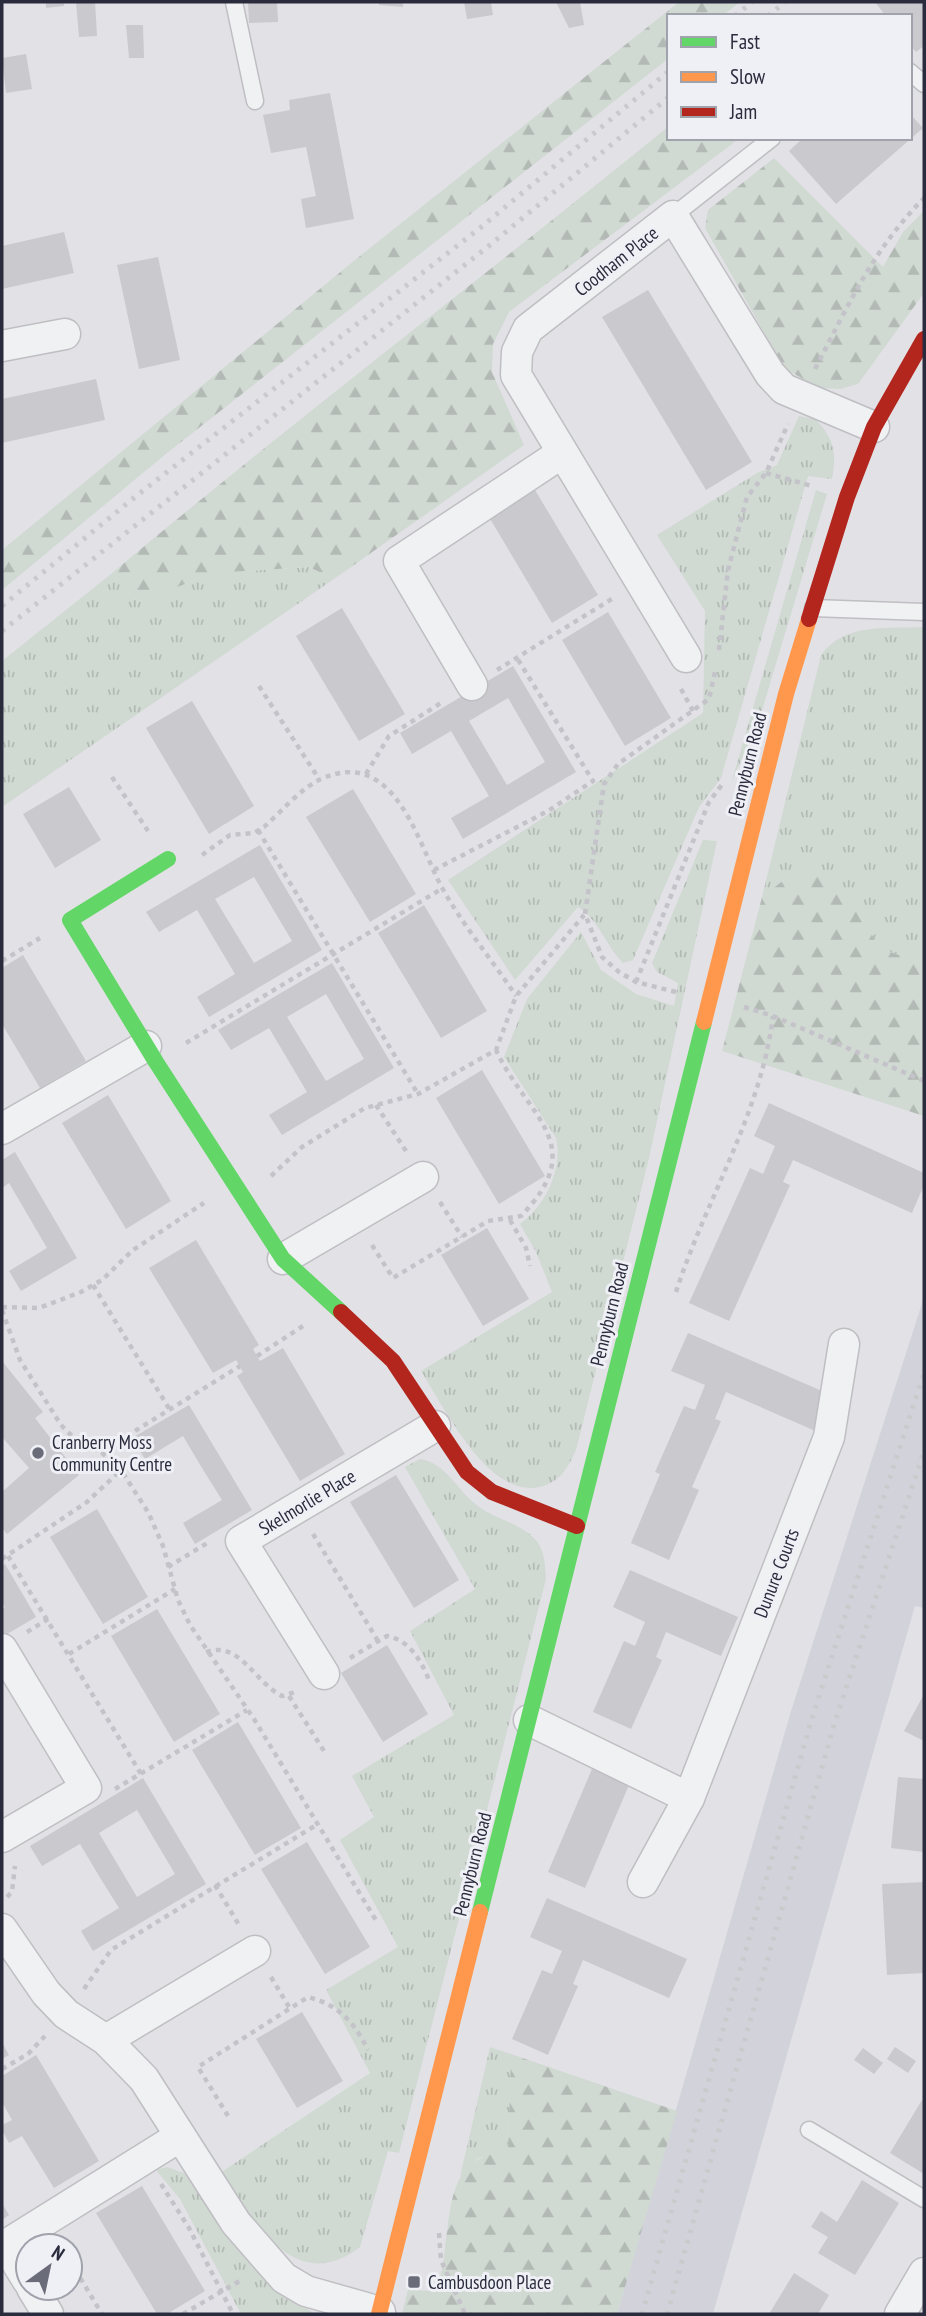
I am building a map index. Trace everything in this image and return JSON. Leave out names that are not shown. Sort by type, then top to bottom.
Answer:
[{"type":"street","name":"Coodham Place","points":[[685,657],[642,580],[516,375],[517,352],[528,329],[673,216],[770,374],[785,389],[874,427]]},
{"type":"street","points":[[2,346],[65,334]]},
{"type":"street","name":"Pennyburn Road","points":[[379,2313],[786,695],[847,497],[874,427],[924,340]]},
{"type":"street","points":[[472,685],[399,561],[562,453]]},
{"type":"street","points":[[168,859],[71,920],[151,1054],[283,1259],[393,1361],[467,1472],[492,1492],[578,1526]]},
{"type":"street","points":[[2,1129],[151,1054]]},
{"type":"street","points":[[283,1259],[424,1177]]},
{"type":"street","name":"Dunure Courts","points":[[643,1882],[690,1798],[829,1437],[844,1343]]},
{"type":"street","name":"Skelmorlie Place","points":[[324,1675],[241,1541],[435,1426]]},
{"type":"street","points":[[2,1649],[86,1788],[2,1838]]},
{"type":"street","points":[[529,1720],[690,1798]]},
{"type":"street","points":[[2,1929],[46,1993],[66,2014],[106,2040],[144,2079],[236,2223],[270,2264],[284,2278],[306,2291],[379,2313]]},
{"type":"street","points":[[106,2040],[255,1951]]},
{"type":"street","points":[[27,2232],[179,2137]]},
{"type":"street","points":[[14,2240],[6,2245],[14,2258]]},
{"type":"street","points":[[900,2314],[924,2273]]},
{"type":"lane","points":[[234,2],[255,101]]},
{"type":"lane","points":[[673,216],[769,140]]},
{"type":"lane","points":[[811,608],[924,612]]},
{"type":"lane","points":[[809,2130],[924,2199]]},
{"type":"path","points":[[718,659],[728,570],[747,497],[766,473],[800,396],[868,267],[894,229],[924,198]]},
{"type":"path","points":[[766,473],[847,497]]},
{"type":"path","points":[[807,499],[811,486]]},
{"type":"path","points":[[366,775],[389,736],[401,726],[642,580]]},
{"type":"path","points":[[517,657],[593,781]]},
{"type":"path","points":[[680,993],[636,982],[601,957],[585,914],[604,783],[618,764],[709,699],[716,669]]},
{"type":"path","points":[[259,686],[319,780]]},
{"type":"path","points":[[636,982],[709,802],[724,783],[728,770]]},
{"type":"path","points":[[112,777],[178,875],[230,835],[258,830],[319,780],[350,773],[377,780],[413,821],[443,888],[516,996]]},
{"type":"path","points":[[434,870],[548,811],[593,781],[604,783]]},
{"type":"path","points":[[258,830],[418,1094]]},
{"type":"path","points":[[151,1054],[332,954],[443,888]]},
{"type":"path","points":[[244,1201],[302,1147],[365,1108],[418,1094],[496,1049],[516,996],[585,914]]},
{"type":"path","points":[[743,1007],[773,1016],[924,1081]]},
{"type":"path","points":[[355,1217],[393,1278],[488,1221],[510,1220],[521,1216],[548,1183],[554,1168],[554,1151],[550,1136],[496,1049]]},
{"type":"path","points":[[234,1184],[133,1250],[103,1280],[38,1308],[2,1308],[20,1360],[41,1396],[79,1442],[101,1452],[121,1470],[148,1512],[163,1546],[175,1590],[206,1652],[254,1719],[377,1922]]},
{"type":"path","points":[[510,1220],[526,1248],[530,1266]]},
{"type":"path","points":[[93,1285],[170,1410]]},
{"type":"path","points":[[257,1356],[334,1307]]},
{"type":"path","points":[[101,1452],[240,1366]]},
{"type":"path","points":[[2,1559],[87,1502],[121,1470]]},
{"type":"path","points":[[298,1508],[378,1641]]},
{"type":"path","points":[[8,1556],[141,1774]]},
{"type":"path","points":[[69,1654],[175,1590]]},
{"type":"path","points":[[289,1696],[324,1751]]},
{"type":"path","points":[[2,2069],[28,2054],[66,2014],[111,1950],[318,1824]]},
{"type":"path","points":[[228,2116],[198,2067],[308,1997],[325,2002],[345,2015],[356,2026],[368,2050]]},
{"type":"path","points":[[142,2160],[190,2228],[233,2314]]},
{"type":"path","points":[[441,2260],[465,2314]]},
{"type":"path","points":[[183,2314],[270,2264]]},
{"type":"path","points":[[84,2284],[102,2314]]},
{"type":"shaded area","points":[[924,1297],[924,1608],[915,1606],[713,2314],[617,2314],[791,1711]]},
{"type":"green space","points":[[679,2],[740,2],[725,14],[667,14],[667,60],[167,453],[2,590],[2,550],[355,260]]},
{"type":"green space","points":[[667,128],[667,140],[737,140],[509,312],[493,344],[492,372],[524,445],[334,579],[309,567],[214,573],[138,602],[111,574],[249,461]]},
{"type":"green space","points":[[774,158],[883,267],[903,232],[924,211],[924,293],[858,384],[840,389],[819,388],[784,368],[705,228],[708,210]]},
{"type":"green space","points":[[799,416],[815,419],[830,439],[834,454],[832,479],[808,476],[721,778],[699,807],[633,960],[623,963],[592,919],[578,907],[515,980],[448,880],[703,713],[705,611],[657,535],[757,473],[777,465]]},
{"type":"green space","points":[[816,490],[827,494],[760,717],[731,784]]},
{"type":"green space","points":[[309,567],[334,579],[2,807],[2,661],[111,574],[138,602],[214,573]]},
{"type":"green space","points":[[924,627],[924,942],[907,958],[880,948],[851,900],[794,872],[762,897],[821,655],[831,644],[854,632]]},
{"type":"green space","points":[[703,840],[717,841],[649,1158],[576,1450],[566,1468],[553,1482],[540,1487],[521,1487],[503,1479],[470,1447],[421,1371],[552,1292],[536,1252],[520,1224],[538,1207],[550,1186],[557,1162],[556,1138],[504,1057],[527,999],[581,932],[601,970],[636,994],[674,1006],[678,983],[657,972],[652,963]]},
{"type":"green space","points":[[794,872],[826,874],[851,900],[880,948],[907,958],[924,942],[924,1116],[722,1051],[762,897]]},
{"type":"green space","points":[[420,1459],[445,1472],[478,1506],[534,1538],[542,1552],[546,1579],[399,2153],[388,2151],[360,2247],[337,2260],[315,2263],[296,2258],[278,2247],[247,2212],[220,2173],[370,2073],[326,1990],[398,1947],[340,1840],[374,1817],[352,1776],[454,1715],[410,1631],[475,1589],[405,1467]]},
{"type":"green space","points":[[490,2047],[511,2054],[508,2151],[478,2158],[460,2177]]},
{"type":"green space","points":[[511,2054],[677,2111],[617,2314],[402,2314],[408,2290],[437,2291],[452,2199],[464,2172],[474,2162],[508,2151]]},
{"type":"green space","points":[[167,2167],[184,2173],[249,2260],[276,2288],[315,2314],[241,2314],[180,2199],[156,2170]]},
{"type":"building","points":[[46,2],[64,2],[64,6],[46,8]]},
{"type":"building","points":[[76,2],[95,2],[97,36],[79,37]]},
{"type":"building","points":[[248,2],[277,2],[278,22],[249,23]]},
{"type":"building","points":[[379,2],[403,2],[403,7],[379,5]]},
{"type":"building","points":[[464,2],[491,2],[493,15],[467,19]]},
{"type":"building","points":[[556,2],[580,2],[584,25],[569,28]]},
{"type":"building","points":[[875,2],[924,2],[924,46],[916,52],[912,47],[912,14],[884,14]]},
{"type":"building","points":[[126,25],[143,25],[144,58],[129,58]]},
{"type":"building","points":[[26,54],[32,89],[6,93],[2,58]]},
{"type":"building","points":[[330,93],[354,219],[306,228],[301,199],[316,196],[306,147],[271,153],[263,115],[290,110],[289,100]]},
{"type":"building","points":[[912,116],[923,128],[912,138]]},
{"type":"building","points":[[801,140],[909,140],[836,204],[789,151]]},
{"type":"building","points":[[64,232],[74,273],[2,289],[2,246]]},
{"type":"building","points":[[158,257],[180,360],[139,369],[117,265]]},
{"type":"building","points":[[648,290],[752,462],[706,490],[602,317]]},
{"type":"building","points":[[96,379],[105,420],[2,443],[2,399]]},
{"type":"building","points":[[535,490],[598,595],[552,623],[489,517]]},
{"type":"building","points":[[342,608],[405,714],[359,741],[296,636]]},
{"type":"building","points":[[608,612],[671,718],[625,746],[562,640]]},
{"type":"building","points":[[513,666],[576,772],[463,839],[451,818],[489,796],[451,731],[412,754],[400,733]],"holes":[[[508,698],[545,762],[507,785],[469,721]]]},
{"type":"building","points":[[192,701],[254,806],[209,834],[146,728]]},
{"type":"building","points":[[69,787],[101,840],[55,868],[23,814]]},
{"type":"building","points":[[353,789],[416,894],[370,922],[306,817]]},
{"type":"building","points":[[260,845],[322,950],[209,1017],[197,997],[235,974],[197,910],[159,932],[146,912]],"holes":[[[254,877],[292,941],[254,963],[215,899]]]},
{"type":"building","points":[[424,905],[487,1011],[441,1038],[378,933]]},
{"type":"building","points":[[23,955],[86,1061],[40,1088],[2,1024],[2,968]]},
{"type":"building","points":[[332,963],[394,1068],[282,1135],[269,1115],[307,1092],[269,1028],[231,1050],[218,1030]],"holes":[[[326,994],[364,1059],[326,1081],[287,1017]]]},
{"type":"building","points":[[482,1070],[545,1176],[499,1204],[436,1098]]},
{"type":"building","points":[[108,1095],[171,1201],[126,1229],[62,1123]]},
{"type":"building","points":[[769,1103],[924,1173],[924,1185],[912,1213],[793,1160],[783,1182],[790,1185],[729,1321],[689,1303],[750,1168],[763,1174],[775,1146],[754,1136]]},
{"type":"building","points":[[15,1152],[77,1258],[21,1291],[9,1271],[47,1248],[9,1183],[2,1188],[2,1160]]},
{"type":"building","points":[[487,1228],[529,1299],[483,1326],[441,1255]]},
{"type":"building","points":[[196,1240],[259,1345],[253,1349],[260,1361],[283,1348],[345,1454],[300,1481],[237,1376],[243,1372],[236,1360],[213,1373],[149,1268]]},
{"type":"building","points":[[688,1333],[829,1394],[813,1430],[726,1392],[715,1419],[721,1421],[692,1487],[699,1490],[669,1560],[631,1543],[660,1474],[655,1472],[684,1406],[695,1410],[705,1385],[671,1371]]},
{"type":"building","name":"Cranberry Moss Community Centre","points":[[2,1361],[43,1412],[35,1418],[79,1475],[7,1534],[2,1528],[2,1492],[29,1468],[2,1437]]},
{"type":"building","points":[[189,1405],[252,1510],[195,1544],[183,1523],[222,1500],[183,1436],[145,1459],[132,1438]]},
{"type":"building","points":[[396,1475],[459,1580],[414,1608],[350,1502]]},
{"type":"building","points":[[97,1509],[148,1597],[103,1624],[50,1537]]},
{"type":"building","points":[[5,1564],[36,1617],[2,1637],[2,1609],[5,1607],[2,1602],[2,1566]]},
{"type":"building","points":[[630,1570],[738,1617],[721,1656],[666,1632],[656,1657],[662,1660],[631,1729],[593,1712],[624,1641],[635,1646],[645,1622],[613,1607]]},
{"type":"building","points":[[157,1609],[220,1714],[174,1742],[111,1636]]},
{"type":"building","points":[[387,1645],[428,1714],[383,1742],[341,1673]]},
{"type":"building","points":[[924,1694],[924,1741],[904,1731]]},
{"type":"building","points":[[238,1722],[301,1828],[255,1855],[192,1750]]},
{"type":"building","points":[[592,1769],[629,1785],[585,1888],[548,1872]]},
{"type":"building","points":[[898,1777],[924,1779],[924,1852],[891,1848]]},
{"type":"building","points":[[143,1778],[206,1884],[93,1951],[81,1931],[119,1908],[80,1844],[42,1866],[30,1846]],"holes":[[[137,1810],[175,1874],[137,1897],[99,1833]]]},
{"type":"building","points":[[307,1842],[370,1947],[325,1974],[261,1869]]},
{"type":"building","points":[[924,1882],[924,1973],[887,1975],[882,1884]]},
{"type":"building","points":[[547,1898],[687,1959],[669,1998],[583,1960],[573,1984],[578,1986],[548,2055],[512,2039],[542,1970],[552,1974],[562,1951],[530,1937]]},
{"type":"building","points":[[302,2012],[343,2081],[297,2108],[256,2039]]},
{"type":"building","points":[[2,2042],[9,2055],[2,2059]]},
{"type":"building","points":[[895,2047],[916,2061],[908,2073],[887,2059]]},
{"type":"building","points":[[863,2048],[883,2063],[874,2074],[854,2060]]},
{"type":"building","points":[[36,2055],[99,2161],[54,2188],[22,2136],[9,2143],[2,2130],[2,2125],[12,2120],[2,2102],[2,2076]]},
{"type":"building","points":[[922,2100],[924,2102],[924,2174],[890,2153]]},
{"type":"building","points":[[862,2180],[899,2203],[855,2275],[818,2253],[828,2237],[811,2227],[821,2211],[837,2222]]},
{"type":"building","points":[[142,2186],[205,2291],[167,2314],[157,2314],[96,2213]]},
{"type":"building","points":[[2,2203],[9,2215],[2,2220]]},
{"type":"building","points":[[794,2273],[829,2295],[818,2314],[769,2314]]},
{"type":"railway","points":[[737,14],[752,2]]},
{"type":"railway","points":[[770,14],[785,2]]},
{"type":"railway","points":[[2,606],[135,497],[480,228],[667,73]]},
{"type":"railway","points":[[2,631],[490,245],[667,99]]},
{"type":"railway","points":[[642,2314],[812,1718],[924,1373]]},
{"type":"railway","points":[[667,2314],[834,1725],[924,1451]]},
{"type":"traffic: fast","points":[[168,859],[70,920],[156,1062],[283,1259],[341,1312]]},
{"type":"traffic: fast","points":[[480,1912],[704,1022]]},
{"type":"traffic: slow","points":[[704,1022],[786,694],[809,619]]},
{"type":"traffic: slow","points":[[379,2314],[480,1912]]},
{"type":"traffic: jam","points":[[809,619],[847,497],[874,427],[924,339]]},
{"type":"traffic: jam","points":[[341,1312],[393,1361],[467,1472],[492,1492],[577,1526]]},
{"type":"place","name":"Cranberry Moss Community Centre","points":[[38,1453]]},
{"type":"place","name":"Cambusdoon Place","points":[[414,2282]]}]
